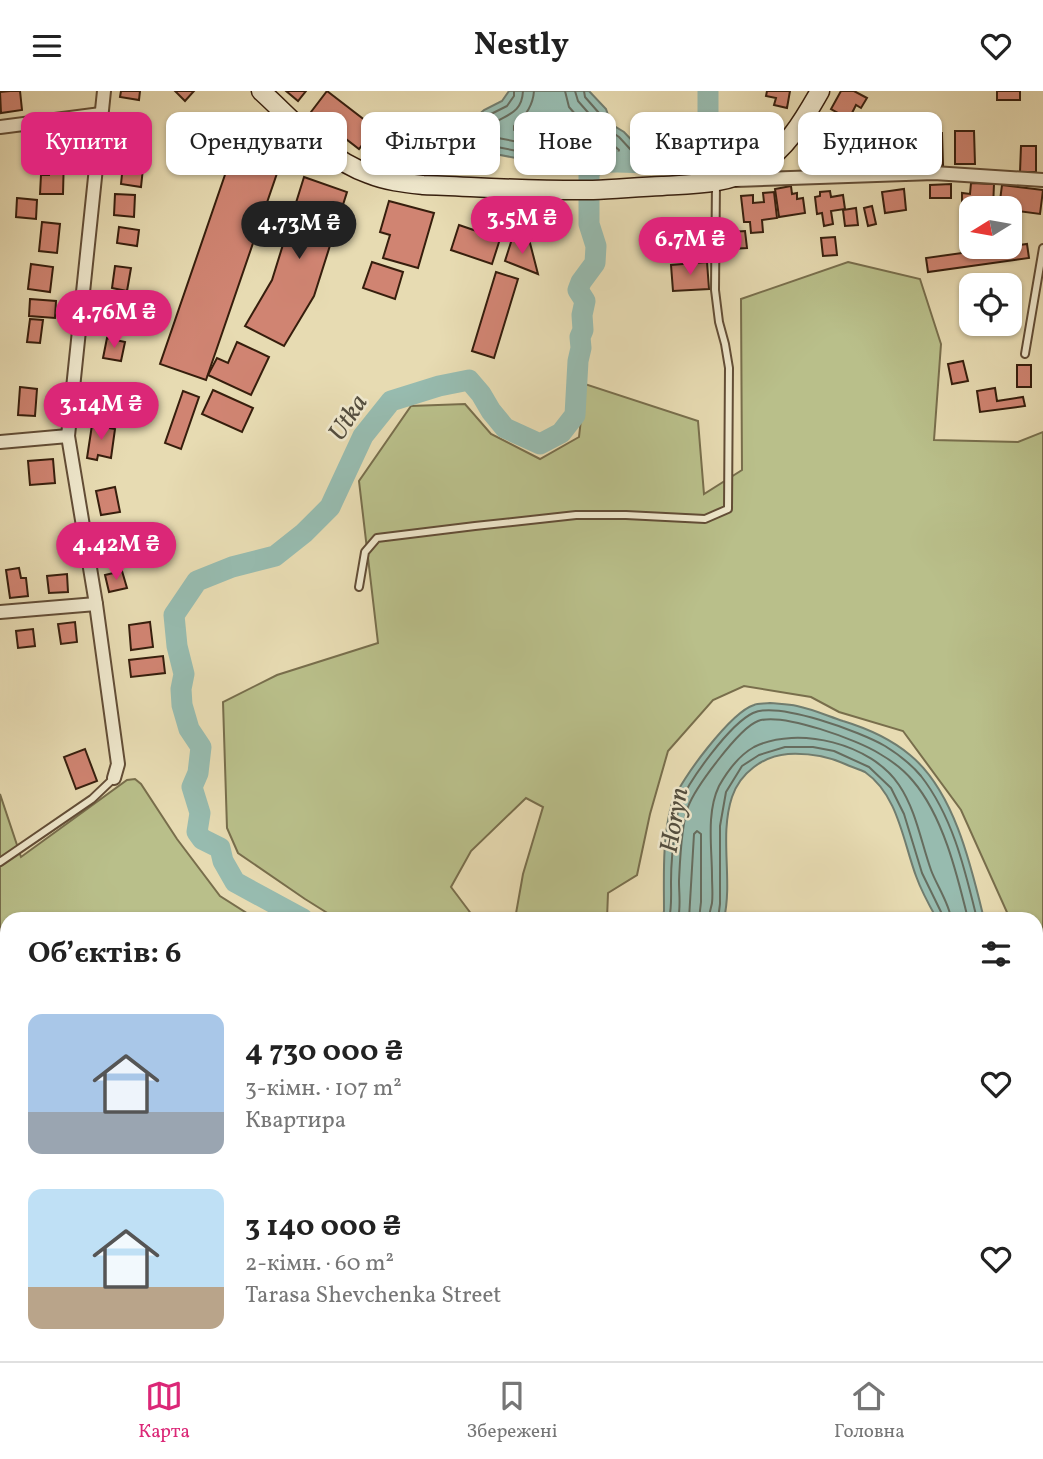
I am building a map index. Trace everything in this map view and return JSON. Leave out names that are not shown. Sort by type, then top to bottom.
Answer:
[{"type":"main road","points":[[261,91],[327,151],[370,175],[400,183],[423,185],[551,190],[605,190],[716,181],[735,176],[754,169],[781,148],[800,126],[820,91]]},
{"type":"street","points":[[101,112],[104,91]]},
{"type":"street","points":[[0,127],[21,124]]},
{"type":"street","points":[[716,181],[934,173],[1043,180]]},
{"type":"street","points":[[95,175],[68,436],[96,604],[118,764],[114,778]]},
{"type":"street","points":[[0,442],[68,436]]},
{"type":"street","points":[[0,612],[96,604]]},
{"type":"lane","points":[[359,587],[365,552],[377,538],[576,515],[705,519],[728,509],[729,368],[715,290],[716,181]]},
{"type":"lane","points":[[1025,354],[1043,248]]},
{"type":"lane","points":[[0,862],[92,799],[114,778]]},
{"type":"green space","points":[[848,262],[920,279],[941,344],[934,440],[1018,442],[1043,432],[1043,912],[1007,912],[961,810],[903,731],[839,712],[811,697],[744,686],[713,700],[668,751],[650,814],[637,875],[608,893],[607,912],[516,912],[523,874],[543,807],[526,798],[471,851],[451,887],[470,912],[326,912],[238,853],[227,828],[223,702],[277,675],[378,643],[359,481],[411,406],[465,404],[491,434],[540,459],[579,437],[585,384],[698,421],[704,494],[742,470],[741,299]]},
{"type":"green space","points":[[135,779],[141,784],[177,839],[220,896],[245,912],[0,912],[0,794],[21,857],[127,780]]},
{"type":"water","points":[[509,91],[589,91],[607,112],[514,112],[514,158],[500,155],[500,112],[482,112],[502,101]]},
{"type":"water","points":[[616,127],[630,138],[630,170],[616,171]]},
{"type":"water","name":"Horyn","points":[[757,704],[803,707],[887,739],[910,755],[925,770],[949,808],[959,830],[982,912],[933,912],[918,881],[892,806],[885,793],[865,772],[817,756],[788,754],[770,758],[754,767],[741,780],[732,797],[726,842],[725,912],[664,912],[664,857],[672,803],[707,748],[744,710]]},
{"type":"building","points":[[20,91],[22,110],[1,113],[0,92]]},
{"type":"building","points":[[121,91],[140,91],[139,100],[120,97]]},
{"type":"building","points":[[175,91],[194,91],[185,101]]},
{"type":"building","points":[[286,91],[306,91],[298,101]]},
{"type":"building","points":[[327,91],[361,117],[361,146],[359,149],[347,140],[347,112],[311,112]]},
{"type":"building","points":[[767,91],[790,91],[787,108],[774,105],[776,98],[766,96]]},
{"type":"building","points":[[841,91],[854,91],[867,98],[861,108],[856,105],[852,112],[836,112],[831,109]]},
{"type":"building","points":[[997,91],[1020,91],[1020,100],[997,100]]},
{"type":"building","points":[[955,131],[974,131],[975,164],[955,164]]},
{"type":"building","points":[[1021,146],[1036,146],[1036,172],[1020,172]]},
{"type":"building","points":[[41,175],[63,175],[63,194],[40,194]]},
{"type":"building","points":[[122,175],[142,175],[141,187],[121,184]]},
{"type":"building","points":[[225,175],[276,175],[206,380],[160,364]]},
{"type":"building","points":[[304,177],[347,192],[314,296],[284,346],[245,326],[272,280]]},
{"type":"building","points":[[971,183],[994,184],[994,196],[962,196],[962,193],[970,194]]},
{"type":"building","points":[[951,184],[951,198],[930,198],[930,185]]},
{"type":"building","points":[[1002,185],[1043,190],[1040,214],[1022,212],[1022,196],[1001,196]]},
{"type":"building","points":[[791,186],[792,194],[797,193],[797,199],[803,198],[805,213],[779,217],[775,189]]},
{"type":"building","points":[[904,189],[906,210],[885,213],[882,192]]},
{"type":"building","points":[[830,191],[831,197],[843,195],[845,209],[831,211],[833,224],[824,226],[822,213],[817,214],[815,197],[820,196],[820,192]]},
{"type":"building","points":[[774,192],[777,218],[762,220],[763,232],[751,233],[750,222],[744,222],[741,196],[753,195],[753,203],[764,202],[763,193]]},
{"type":"building","points":[[115,194],[135,195],[134,217],[114,215]]},
{"type":"building","points":[[17,198],[37,200],[36,219],[16,217]]},
{"type":"building","points":[[389,201],[434,213],[418,268],[383,258],[390,235],[380,232]]},
{"type":"building","points":[[872,206],[876,224],[868,226],[864,208]]},
{"type":"building","points":[[856,208],[858,225],[845,226],[843,210]]},
{"type":"building","points":[[42,222],[60,224],[57,253],[39,251]]},
{"type":"building","points":[[459,225],[500,239],[492,264],[451,250]]},
{"type":"building","points":[[119,227],[139,230],[137,246],[117,243]]},
{"type":"building","points":[[704,231],[707,254],[676,258],[673,234]]},
{"type":"building","points":[[745,231],[747,248],[731,249],[730,232]]},
{"type":"building","points":[[835,237],[837,255],[823,256],[821,238]]},
{"type":"building","points":[[512,239],[530,243],[538,274],[505,261]]},
{"type":"building","points":[[1027,244],[1029,258],[1022,259],[1022,245]]},
{"type":"building","points":[[959,253],[959,259],[1022,259],[928,272],[926,258]]},
{"type":"building","points":[[372,262],[403,272],[395,299],[363,288]]},
{"type":"building","points":[[707,262],[709,289],[673,291],[671,265]]},
{"type":"building","points":[[31,264],[53,267],[50,292],[28,289]]},
{"type":"building","points":[[115,266],[131,268],[127,291],[112,288]]},
{"type":"building","points":[[496,272],[518,279],[494,358],[472,351]]},
{"type":"building","points":[[30,299],[56,301],[55,318],[29,316]]},
{"type":"building","points":[[30,319],[43,320],[40,343],[27,342]]},
{"type":"building","points":[[107,338],[125,342],[121,361],[103,358]]},
{"type":"building","points":[[237,342],[269,357],[251,395],[208,375],[217,358],[228,363]]},
{"type":"building","points":[[963,361],[968,381],[952,384],[948,364]]},
{"type":"building","points":[[1017,365],[1031,365],[1031,387],[1017,387]]},
{"type":"building","points":[[102,384],[114,386],[112,404],[99,402]]},
{"type":"building","points":[[20,387],[37,389],[35,416],[18,415]]},
{"type":"building","points":[[995,388],[997,401],[1023,397],[1025,406],[980,412],[977,391]]},
{"type":"building","points":[[213,390],[253,408],[242,432],[202,414]]},
{"type":"building","points":[[183,391],[199,397],[181,449],[165,443]]},
{"type":"building","points":[[92,425],[115,429],[111,458],[98,455],[97,460],[87,458]]},
{"type":"building","points":[[53,459],[55,483],[30,485],[28,461]]},
{"type":"building","points":[[115,487],[120,512],[101,515],[96,491]]},
{"type":"building","points":[[19,568],[21,578],[26,578],[28,596],[10,598],[6,570]]},
{"type":"building","points":[[122,571],[127,588],[109,592],[105,575]]},
{"type":"building","points":[[67,574],[68,592],[49,593],[47,576]]},
{"type":"building","points":[[75,622],[77,642],[61,644],[58,624]]},
{"type":"building","points":[[150,622],[153,647],[131,650],[129,625]]},
{"type":"building","points":[[33,629],[35,646],[18,648],[16,631]]},
{"type":"building","points":[[163,656],[165,673],[131,677],[129,660]]},
{"type":"building","points":[[85,749],[97,781],[76,789],[64,757]]},
{"type":"waterway","name":"Utka","points":[[290,912],[235,882],[223,861],[220,848],[202,839],[197,832],[200,813],[192,787],[198,773],[201,747],[189,729],[182,705],[184,674],[177,646],[174,615],[197,581],[232,567],[275,556],[304,533],[330,507],[363,436],[391,401],[469,380],[505,428],[540,444],[561,433],[575,415],[585,301],[578,290],[595,263],[596,246],[589,224],[589,172],[597,163],[664,162],[676,159],[704,144],[708,127],[708,91]]}]
